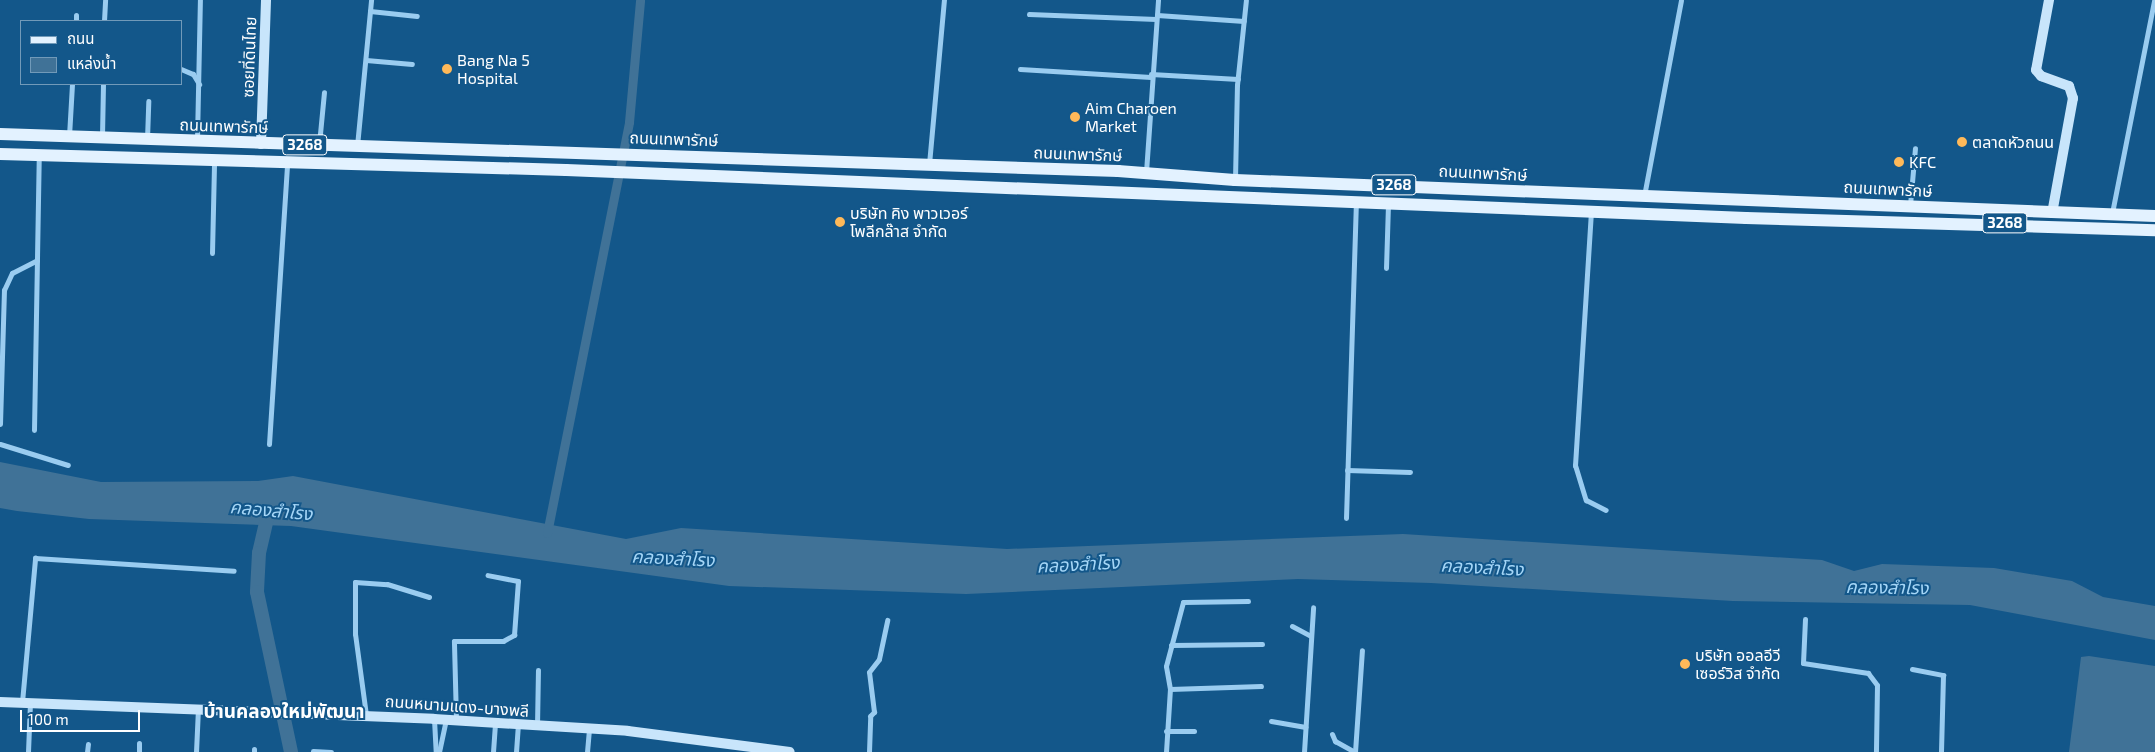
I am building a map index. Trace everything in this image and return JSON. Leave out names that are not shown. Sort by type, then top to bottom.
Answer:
[{"type":"main road","name":"ซอยที่ดินไทย","points":[[261,144],[266,0]]},
{"type":"main road","points":[[2049,0],[2036,70],[2041,76],[2069,86],[2073,98],[2052,213]]},
{"type":"main road","name":"ถนนเทพารักษ์","points":[[0,134],[69,138],[929,164],[1146,173],[1235,180],[2155,216]]},
{"type":"main road","name":"ถนนเทพารักษ์","points":[[0,154],[214,162],[609,172],[1388,200],[1591,211],[2155,230]]},
{"type":"main road","points":[[1816,219],[1817,202]]},
{"type":"main road","name":"ถนนหนามแดง-บางพลี","points":[[0,702],[301,710],[434,718],[495,725],[589,729],[790,752]]},
{"type":"street","points":[[104,20],[105,0]]},
{"type":"street","points":[[196,142],[200,0]]},
{"type":"street","points":[[356,146],[371,0]]},
{"type":"street","points":[[929,164],[944,0]]},
{"type":"street","points":[[1146,173],[1151,76],[1158,0]]},
{"type":"street","points":[[1235,180],[1238,79],[1246,0]]},
{"type":"street","points":[[1644,196],[1681,0]]},
{"type":"street","points":[[2111,215],[2154,0]]},
{"type":"street","points":[[370,11],[417,16]]},
{"type":"street","points":[[1029,14],[1244,21]]},
{"type":"street","points":[[366,60],[412,64]]},
{"type":"street","points":[[1020,68],[1238,79]]},
{"type":"street","points":[[182,69],[193,74],[199,85]]},
{"type":"street","points":[[69,138],[72,85]]},
{"type":"street","points":[[102,138],[103,85]]},
{"type":"street","points":[[319,146],[324,92]]},
{"type":"street","points":[[147,139],[148,101]]},
{"type":"street","points":[[1910,206],[1915,148]]},
{"type":"street","points":[[34,430],[39,156]]},
{"type":"street","points":[[212,253],[214,162]]},
{"type":"street","points":[[269,444],[287,164]]},
{"type":"street","points":[[1346,518],[1356,199]]},
{"type":"street","points":[[1386,268],[1388,200]]},
{"type":"street","points":[[1591,211],[1576,476],[1586,500],[1606,510]]},
{"type":"street","points":[[0,424],[4,290],[12,273],[37,260]]},
{"type":"street","points":[[0,446],[68,465]]},
{"type":"street","points":[[1347,470],[1410,472]]},
{"type":"street","points":[[28,752],[26,703],[35,558],[234,571]]},
{"type":"street","points":[[437,752],[451,720],[454,641],[503,641],[514,635],[518,581],[488,575]]},
{"type":"street","points":[[366,714],[355,634],[355,582],[387,584],[429,597]]},
{"type":"street","points":[[1166,752],[1170,689],[1166,666],[1184,602],[1248,601]]},
{"type":"street","points":[[1304,752],[1313,607]]},
{"type":"street","points":[[1805,619],[1803,662],[1868,673],[1878,685],[1876,752]]},
{"type":"street","points":[[869,752],[870,716],[874,712],[869,672],[879,659],[887,620]]},
{"type":"street","points":[[1292,626],[1311,636]]},
{"type":"street","points":[[1171,645],[1262,644]]},
{"type":"street","points":[[1332,734],[1335,741],[1355,752],[1362,650]]},
{"type":"street","points":[[1912,669],[1943,675],[1940,752]]},
{"type":"street","points":[[537,727],[538,670]]},
{"type":"street","points":[[1170,689],[1261,686]]},
{"type":"street","points":[[196,752],[198,708]]},
{"type":"street","points":[[434,718],[437,752]]},
{"type":"street","points":[[1271,721],[1305,727]]},
{"type":"street","points":[[493,752],[495,725]]},
{"type":"street","points":[[516,752],[518,726]]},
{"type":"street","points":[[587,752],[589,729]]},
{"type":"street","points":[[1166,731],[1194,731]]},
{"type":"street","points":[[139,743],[139,752]]},
{"type":"street","points":[[87,752],[88,744]]},
{"type":"street","points":[[313,751],[331,752]]},
{"type":"water","name":"คลองสำโรง","points":[[0,462],[101,482],[258,481],[293,476],[626,539],[681,528],[1007,549],[1403,534],[1822,560],[1854,571],[1882,564],[1994,568],[2072,581],[2103,597],[2155,606],[2155,640],[1970,605],[1733,601],[1431,583],[1298,579],[966,594],[729,586],[291,526],[89,519],[17,511],[0,508]]},
{"type":"water","points":[[2089,656],[2155,666],[2155,752],[2069,752],[2081,657]]},
{"type":"waterway","points":[[547,533],[629,122],[640,0]]},
{"type":"waterway","name":"คลองสำโรง","points":[[269,510],[259,553],[257,592],[291,752]]},
{"type":"place","name":"Bang Na 5 Hospital","points":[[447,69]]},
{"type":"place","name":"Aim Charoen Market","points":[[1075,117]]},
{"type":"place","name":"ตลาดหัวถนน","points":[[1962,142]]},
{"type":"place","name":"KFC","points":[[1899,162]]},
{"type":"place","name":"บริษัท คิง พาวเวอร์ โพลีกล๊าส จำกัด","points":[[840,222]]},
{"type":"place","name":"บริษัท ออลอีวี เซอร์วิส จำกัด","points":[[1685,664]]},
{"type":"district","name":"บ้านคลองใหม่พัฒนา","points":[[284,711]]}]
